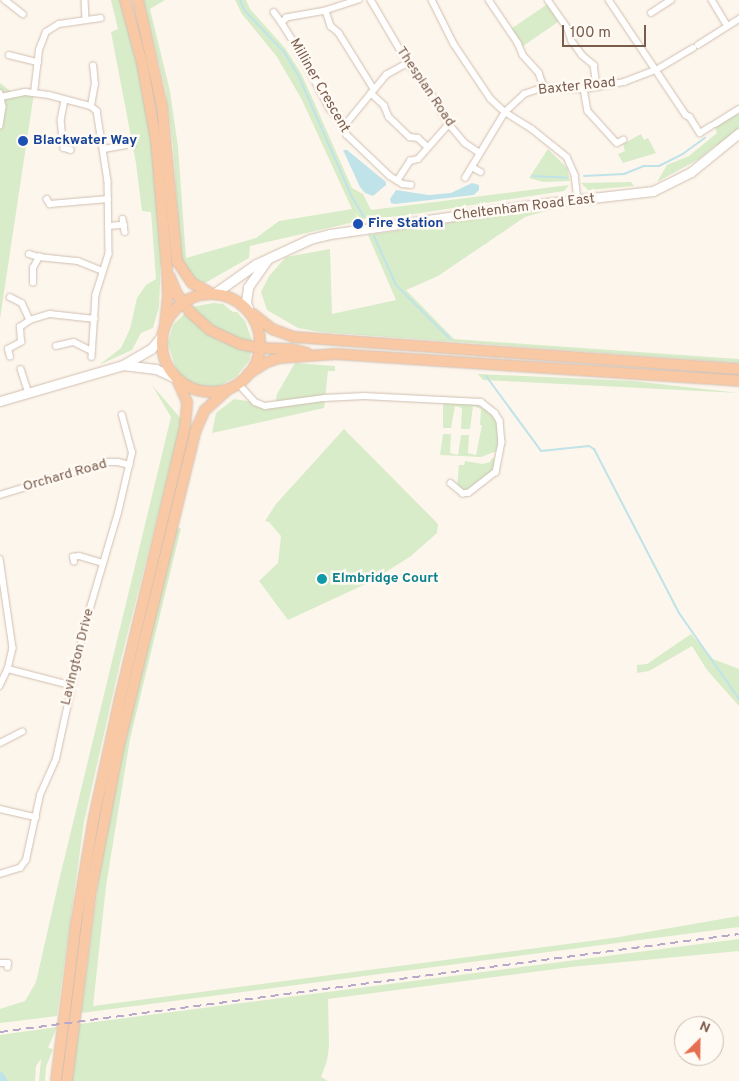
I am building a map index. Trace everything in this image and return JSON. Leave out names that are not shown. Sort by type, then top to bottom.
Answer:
[{"type":"highway","points":[[56,1081],[76,923],[94,817],[119,702],[185,428],[187,402],[166,362],[162,336],[168,296],[167,269],[156,140],[142,64],[125,0]]},
{"type":"highway","points":[[138,0],[162,106],[178,261],[192,283],[212,293],[231,297],[272,329],[294,337],[739,369]]},
{"type":"highway","points":[[167,269],[184,304],[196,320],[227,340],[259,348],[291,349],[315,355]]},
{"type":"highway","points":[[165,325],[184,304],[212,293]]},
{"type":"highway","points":[[248,374],[257,357],[259,348],[259,335],[250,311]]},
{"type":"highway","points":[[66,1081],[91,891],[118,749],[195,432],[205,410],[248,374],[278,358],[315,355],[358,355],[739,381]]},
{"type":"highway","points":[[176,379],[201,391],[227,390]]},
{"type":"main road","name":"Cheltenham Road East","points":[[212,293],[256,264],[296,245],[330,234],[540,204],[636,194],[670,183],[708,160],[739,133]]},
{"type":"main road","name":"Cheltenham Road East","points":[[250,311],[246,302],[248,287],[267,260]]},
{"type":"main road","points":[[0,401],[29,394],[123,364],[151,348],[162,336]]},
{"type":"main road","points":[[123,364],[156,369],[176,379]]},
{"type":"street","points":[[85,0],[86,20]]},
{"type":"street","name":"Milliner Crescent","points":[[359,0],[326,11],[287,18],[282,23],[296,45],[330,109],[345,125],[347,135],[397,181]]},
{"type":"street","name":"Thespian Road","points":[[371,0],[408,63],[432,95],[449,124],[465,143],[480,153]]},
{"type":"street","points":[[432,0],[454,44],[491,99],[505,112],[532,129],[567,157],[572,164],[578,201]]},
{"type":"street","points":[[489,0],[518,42],[523,55],[539,73],[544,87]]},
{"type":"street","points":[[548,0],[568,29],[572,41],[582,55],[594,65],[597,88]]},
{"type":"street","points":[[609,0],[700,133],[739,108]]},
{"type":"street","points":[[651,13],[669,0]]},
{"type":"street","points":[[712,0],[727,25]]},
{"type":"street","points":[[2,1],[23,14]]},
{"type":"street","points":[[326,11],[331,26],[339,33],[372,91],[384,105],[389,117],[410,137],[418,138],[428,147]]},
{"type":"street","points":[[274,12],[282,23]]},
{"type":"street","points":[[34,93],[39,50],[46,32],[59,24],[101,18]]},
{"type":"street","name":"Baxter Road","points":[[505,112],[524,94],[544,87],[597,88],[624,82],[656,70],[739,19]]},
{"type":"street","points":[[8,55],[15,61],[38,62]]},
{"type":"street","points":[[345,125],[386,75],[408,63]]},
{"type":"street","points":[[91,106],[94,96],[91,75],[93,66]]},
{"type":"street","points":[[584,89],[588,110],[617,143],[623,140]]},
{"type":"street","points":[[0,126],[3,118],[1,95],[13,93],[34,93],[91,106],[96,111],[104,149],[108,199],[109,254],[96,295],[92,354],[74,342],[56,346]]},
{"type":"street","points":[[65,100],[61,120],[61,149],[71,150]]},
{"type":"street","points":[[466,178],[505,112]]},
{"type":"street","points":[[411,185],[397,181],[410,161],[418,159],[449,124]]},
{"type":"street","points":[[104,149],[124,149],[132,144]]},
{"type":"street","points":[[472,167],[481,172]]},
{"type":"street","points":[[47,203],[108,199]]},
{"type":"street","points":[[108,226],[124,222],[125,232]]},
{"type":"street","points":[[29,254],[39,258],[78,261],[103,271]]},
{"type":"street","points":[[33,284],[33,268],[39,258]]},
{"type":"street","points":[[10,297],[22,303],[30,320]]},
{"type":"street","points":[[10,357],[8,349],[20,342],[20,327],[30,320],[50,314],[95,319]]},
{"type":"street","points":[[20,374],[29,394]]},
{"type":"street","points":[[238,383],[256,402],[265,406],[324,398],[364,396],[481,402],[495,413],[500,421],[502,442],[496,472],[469,493],[463,494],[451,484]]},
{"type":"street","name":"Lavington Drive","points":[[0,874],[20,868],[26,860],[40,795],[56,759],[70,685],[130,465],[132,448],[128,423],[122,415]]},
{"type":"street","name":"Orchard Road","points":[[0,495],[108,462],[130,465]]},
{"type":"street","points":[[73,556],[103,563]]},
{"type":"street","points":[[0,559],[13,635],[13,648],[8,669],[0,686]]},
{"type":"street","points":[[8,669],[70,685]]},
{"type":"street","points":[[10,728],[14,736]]},
{"type":"street","points":[[0,743],[22,732]]},
{"type":"street","points":[[0,809],[36,817]]},
{"type":"street","points":[[0,963],[8,963]]},
{"type":"green space","points":[[111,0],[121,0],[145,91],[152,145],[161,260],[159,307],[153,328],[141,333],[132,350],[99,365],[121,348],[130,329],[137,298],[146,285],[156,279],[151,212],[142,211],[136,163],[111,32],[118,29]]},
{"type":"green space","points":[[143,0],[165,0],[150,9],[170,91],[178,147],[186,258],[256,238],[279,221],[352,209],[302,100],[277,57],[242,14],[235,0],[246,0],[250,9],[285,48],[302,75],[352,188],[363,194],[371,210],[569,185],[564,191],[401,216],[361,219],[355,213],[359,221],[250,246],[249,258],[205,283],[192,279],[181,259],[173,146],[166,92]]},
{"type":"green space","points":[[549,3],[561,20],[523,46],[511,29]]},
{"type":"green space","points":[[0,83],[13,93],[34,93],[0,319]]},
{"type":"green space","points":[[739,111],[739,133],[724,147],[716,145],[699,159],[657,182],[667,165],[689,156],[717,133],[715,128]]},
{"type":"green space","points":[[641,134],[644,140],[648,138],[656,153],[623,163],[618,154],[625,151],[623,144]]},
{"type":"green space","points":[[548,149],[567,168],[570,181],[543,182],[529,178]]},
{"type":"green space","points":[[631,182],[634,186],[588,190],[581,183]]},
{"type":"green space","points":[[570,204],[525,217],[438,276],[406,290],[454,339],[739,359],[739,363],[320,332],[298,328],[267,310],[261,292],[269,276],[286,257],[330,249],[332,314],[396,300],[368,235]]},
{"type":"green space","points":[[213,303],[223,304],[233,312],[237,312],[245,321],[253,343],[241,340],[207,324],[191,307]]},
{"type":"green space","points":[[185,313],[218,340],[252,350],[249,361],[236,377],[217,387],[206,387],[196,385],[183,378],[176,370],[168,343],[173,325]]},
{"type":"green space","points":[[295,363],[335,366],[335,371],[328,371],[324,408],[212,433],[216,413],[234,399],[275,405],[277,394]]},
{"type":"green space","points":[[478,374],[633,381],[739,393],[483,380]]},
{"type":"green space","points":[[152,385],[182,420],[120,663],[84,822],[57,1016],[0,1023],[0,1009],[25,1001],[36,982],[171,417]]},
{"type":"green space","points":[[443,403],[477,405],[486,410],[494,418],[499,430],[500,445],[497,451],[481,457],[440,455],[443,434],[451,434],[450,453],[458,455],[461,435],[469,435],[468,453],[476,455],[482,425],[480,425],[481,409],[473,406],[470,429],[461,429],[462,408],[455,406],[451,428],[443,428]]},
{"type":"green space","points":[[344,429],[438,524],[437,533],[411,556],[370,582],[288,620],[259,581],[278,563],[281,536],[269,522],[265,521],[276,504]]},
{"type":"green space","points":[[492,458],[496,460],[494,470],[467,491],[457,487],[459,465],[464,465],[465,461],[483,464],[490,462]]},
{"type":"green space","points":[[181,528],[130,739],[106,886],[93,1006],[613,938],[739,916],[739,927],[81,1013],[101,864],[125,738],[175,529]]},
{"type":"green space","points":[[691,634],[713,659],[739,669],[739,706],[707,670],[692,646],[649,671],[637,673],[637,665],[647,664]]},
{"type":"green space","points":[[739,939],[739,951],[571,967],[328,999],[329,1046],[327,1061],[321,1077],[328,1081],[71,1081],[79,1024]]},
{"type":"green space","points":[[57,1027],[48,1048],[53,1049],[46,1067],[45,1081],[39,1081],[41,1059],[36,1066],[35,1081],[0,1081],[0,1035]]},
{"type":"water","points":[[343,150],[347,150],[386,182],[386,185],[373,196],[365,193],[360,187]]},
{"type":"water","points":[[472,183],[479,185],[479,190],[474,195],[395,204],[391,203],[390,199],[396,190],[429,195],[451,193]]},
{"type":"waterway","points":[[240,0],[245,11],[284,52],[299,77],[352,197],[364,217]]},
{"type":"waterway","points":[[584,176],[624,174],[644,166],[659,166],[684,153],[705,138]]},
{"type":"waterway","points":[[533,176],[567,178]]},
{"type":"waterway","points":[[374,236],[396,285],[450,339]]},
{"type":"waterway","points":[[486,376],[541,451],[589,446],[594,449],[679,613],[739,699]]},
{"type":"waterway","points":[[0,1077],[2,1081]]},
{"type":"railway","points":[[0,1032],[739,934]]},
{"type":"place","name":"Blackwater Way","points":[[23,141]]},
{"type":"place","name":"Fire Station","points":[[358,224]]},
{"type":"place","name":"Elmbridge Court","points":[[322,579]]}]
